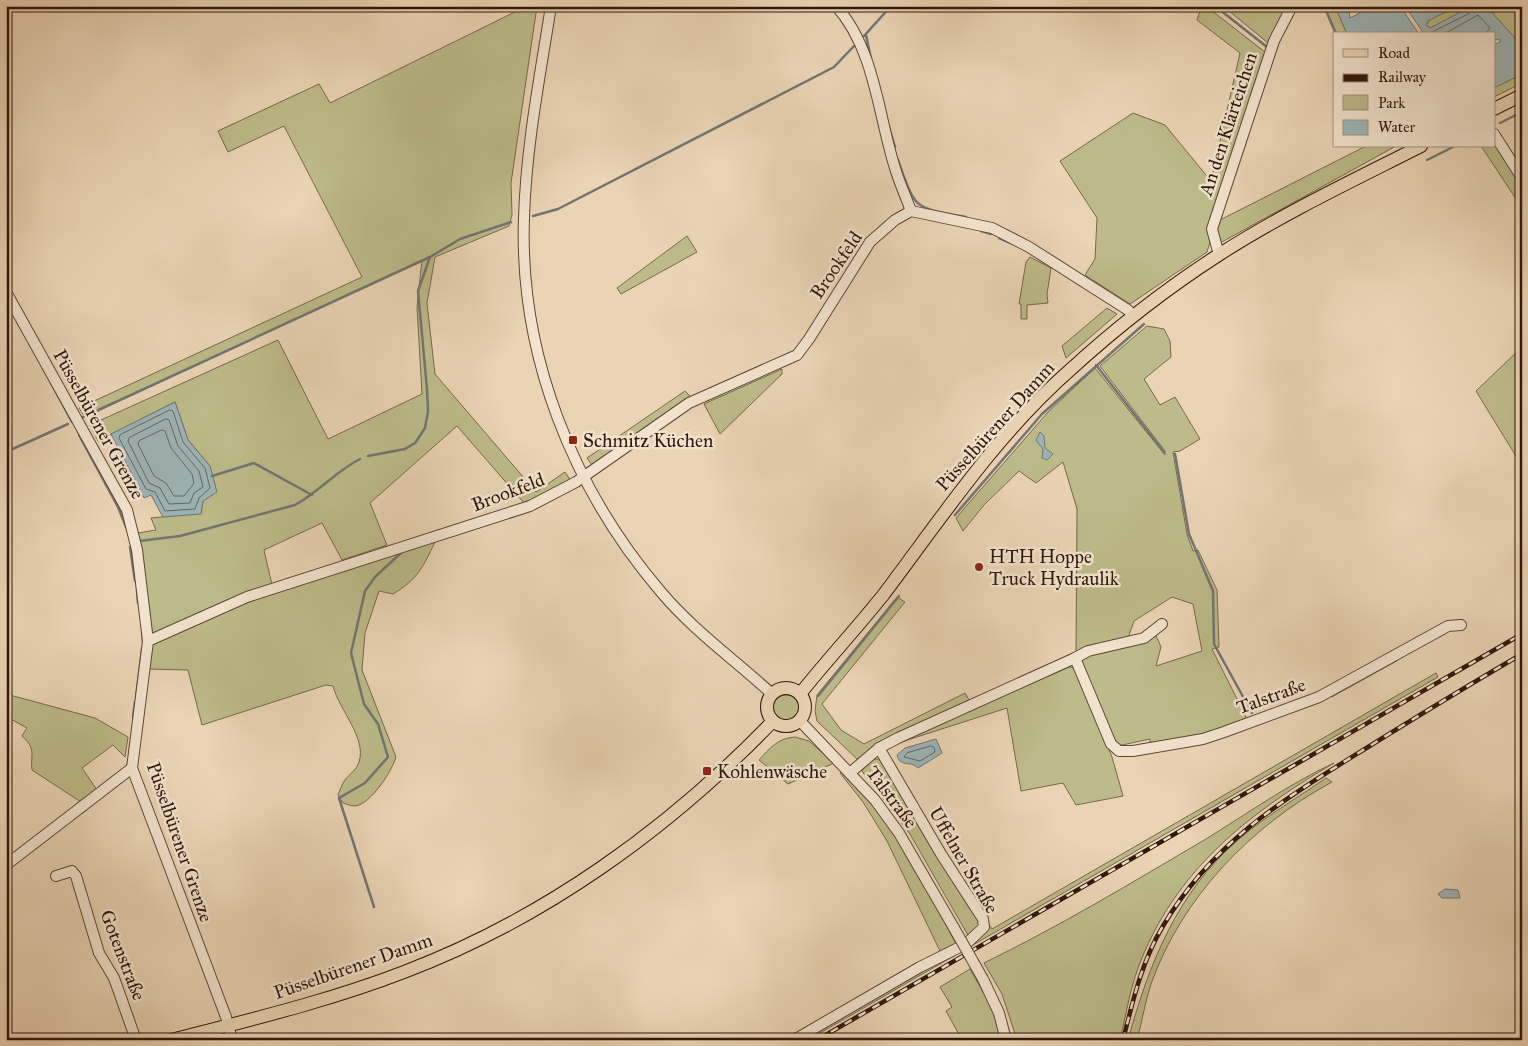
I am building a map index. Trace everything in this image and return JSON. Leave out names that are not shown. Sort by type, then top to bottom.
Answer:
[{"type":"main road","points":[[1496,108],[1522,96]]},
{"type":"main road","name":"Püsselbürener Damm","points":[[800,694],[855,630],[941,515],[1005,436],[1068,371],[1133,316],[1219,255],[1291,213],[1417,148]]},
{"type":"main road","points":[[790,688],[800,694],[805,705],[800,721],[784,726],[773,721],[767,711],[767,705],[772,694],[777,690],[790,688]]},
{"type":"main road","name":"Püsselbürener Damm","points":[[172,1040],[320,1000],[403,973],[494,932],[543,906],[624,852],[658,825],[773,721]]},
{"type":"street","points":[[551,6],[531,138],[524,219],[528,302],[545,382],[561,430],[583,477],[624,545],[661,593],[702,635],[772,694]]},
{"type":"street","points":[[836,6],[846,17],[863,50],[895,168],[911,211],[992,228],[1030,246],[1128,310],[1133,316]]},
{"type":"street","name":"An den Klärteichen","points":[[1219,255],[1212,229],[1274,41],[1292,6]]},
{"type":"street","points":[[1496,137],[1522,178]]},
{"type":"street","name":"Brookfeld","points":[[148,641],[247,597],[530,506],[583,477],[689,403],[797,355],[870,242],[895,220],[911,211]]},
{"type":"street","name":"Püsselbürener Grenze","points":[[6,292],[127,510],[137,550],[148,641],[132,768],[229,1025],[232,1040]]},
{"type":"street","name":"Talstraße","points":[[1006,1040],[999,1014],[983,979],[899,833],[875,800],[850,772],[878,748],[1088,651],[1144,638],[1162,624]]},
{"type":"street","name":"Talstraße","points":[[1076,658],[1111,744],[1119,750],[1133,750],[1203,739],[1320,698],[1448,626],[1461,625]]},
{"type":"street","points":[[800,721],[850,772]]},
{"type":"street","name":"Uffelner Straße","points":[[794,1040],[966,944],[984,927],[983,919],[878,748]]},
{"type":"street","points":[[6,865],[132,768]]},
{"type":"street","name":"Gotenstraße","points":[[56,876],[72,872],[76,876],[99,953],[114,978],[136,1040]]},
{"type":"green space","points":[[527,6],[537,6],[511,183],[512,215],[509,226],[435,257],[427,303],[435,374],[536,492],[565,472],[571,481],[541,497],[524,503],[457,426],[370,503],[387,545],[342,560],[322,523],[264,550],[272,585],[151,636],[138,533],[156,530],[151,518],[201,513],[203,501],[216,492],[210,466],[188,440],[175,402],[98,441],[90,425],[278,340],[328,439],[422,394],[417,307],[422,260],[85,417],[79,408],[362,277],[284,126],[228,152],[218,131],[319,84],[330,103]]},
{"type":"green space","points":[[1223,6],[1289,6],[1268,43]]},
{"type":"green space","points":[[1323,6],[1335,6],[1346,32],[1336,32]]},
{"type":"green space","points":[[1458,6],[1472,6],[1431,28],[1426,25],[1431,19]]},
{"type":"green space","points":[[1486,6],[1522,6],[1522,46]]},
{"type":"green space","points":[[1207,7],[1265,52],[1208,232],[1210,242],[1207,252],[1130,304],[1085,275],[1095,259],[1097,218],[1060,161],[1133,113],[1165,125],[1211,181],[1240,53],[1197,20],[1200,11]]},
{"type":"green space","points":[[1522,74],[1522,83],[1496,96],[1496,87]]},
{"type":"green space","points":[[1496,143],[1522,184],[1522,208],[1482,148],[1496,148]]},
{"type":"green space","points":[[1362,148],[1392,148],[1220,243],[1216,231],[1220,220]]},
{"type":"green space","points":[[687,236],[697,252],[621,294],[617,288]]},
{"type":"green space","points":[[1030,257],[1051,268],[1047,294],[1048,303],[1027,305],[1027,319],[1021,319],[1021,304],[1019,304],[1026,262]]},
{"type":"green space","points":[[1107,308],[1117,314],[1066,358],[1062,346]]},
{"type":"green space","points":[[1147,326],[1164,329],[1170,341],[1171,357],[1144,379],[1160,405],[1175,397],[1200,439],[1180,451],[1173,452],[1187,534],[1193,551],[1198,550],[1217,590],[1219,647],[1212,649],[1247,719],[1204,735],[1150,745],[1150,739],[1122,745],[1113,743],[1080,660],[1088,654],[1155,633],[1161,647],[1156,666],[1202,651],[1193,604],[1172,597],[1134,621],[1128,638],[1076,652],[1077,509],[1063,462],[1036,483],[1019,471],[984,505],[963,531],[956,518],[1048,412],[1095,368],[1165,455],[1165,451],[1100,366]]},
{"type":"green space","points":[[1522,347],[1522,466],[1476,391]]},
{"type":"green space","points":[[782,369],[782,374],[720,434],[704,404]]},
{"type":"green space","points":[[685,391],[692,398],[592,465],[587,458]]},
{"type":"green space","points":[[435,542],[414,578],[393,594],[379,591],[365,633],[362,670],[396,757],[380,786],[361,804],[355,806],[343,803],[338,795],[344,782],[358,765],[360,753],[356,734],[333,686],[326,685],[202,725],[188,670],[148,669],[153,642],[248,599]]},
{"type":"green space","points":[[897,597],[905,602],[822,704],[841,730],[864,744],[965,693],[969,700],[879,744],[857,759],[817,721],[815,711],[817,695]]},
{"type":"green space","points":[[1069,667],[1076,668],[1112,757],[1123,796],[1076,805],[1063,783],[1021,791],[1007,708],[892,745]]},
{"type":"green space","points":[[1436,673],[1438,677],[808,1040],[798,1040],[954,953],[986,920],[992,929]]},
{"type":"green space","points":[[6,694],[95,718],[128,737],[125,757],[113,745],[82,768],[97,790],[81,802],[32,770],[30,745],[22,736],[27,728],[9,718],[6,721]]},
{"type":"green space","points":[[786,695],[795,699],[799,708],[795,717],[786,721],[777,717],[773,708],[777,699]]},
{"type":"green space","points":[[795,737],[809,741],[834,763],[788,784],[759,760],[779,742]]},
{"type":"green space","points":[[873,759],[884,762],[980,918],[980,926],[969,937],[910,834],[862,771],[867,763]]},
{"type":"green space","points":[[1334,763],[1269,805],[1240,828],[1188,880],[1167,910],[1148,943],[1134,980],[1120,1040],[1017,1040],[1002,994],[984,963],[1096,903],[1206,839],[1285,789]]},
{"type":"green space","points":[[843,770],[877,809],[906,852],[956,944],[940,951],[887,841],[863,802],[840,773]]},
{"type":"green space","points":[[1326,778],[1332,782],[1302,800],[1247,842],[1201,893],[1181,922],[1164,952],[1151,984],[1137,1040],[1128,1040],[1145,984],[1156,957],[1182,906],[1198,882],[1239,839]]},
{"type":"green space","points":[[970,969],[994,1011],[1002,1040],[962,1040],[946,1011],[952,1007],[940,987]]},
{"type":"water","points":[[1335,6],[1359,6],[1349,11],[1350,18],[1373,6],[1400,6],[1418,32],[1346,32]]},
{"type":"water","points":[[1405,6],[1458,6],[1428,21],[1426,25],[1430,28],[1472,6],[1486,6],[1522,46],[1522,74],[1496,87],[1496,44],[1500,42],[1500,39],[1496,40],[1496,32],[1423,32]]},
{"type":"water","points":[[175,402],[188,440],[210,466],[217,492],[203,501],[201,514],[163,517],[151,495],[144,498],[111,434]]},
{"type":"water","points":[[1040,432],[1044,436],[1045,448],[1053,454],[1047,460],[1042,458],[1043,449],[1036,440]]},
{"type":"water","points":[[936,739],[942,753],[918,768],[912,764],[903,763],[898,759],[897,755],[905,748]]},
{"type":"water","points":[[1445,889],[1458,890],[1460,898],[1442,898],[1438,894]]},
{"type":"waterway","points":[[864,36],[891,6]]},
{"type":"waterway","points":[[1215,6],[1267,47]]},
{"type":"waterway","points":[[1324,6],[1335,32]]},
{"type":"waterway","points":[[866,35],[871,59]]},
{"type":"waterway","points":[[533,216],[558,209],[834,67],[854,46]]},
{"type":"waterway","points":[[1500,123],[1522,112]]},
{"type":"waterway","points":[[889,127],[895,147]]},
{"type":"waterway","points":[[1427,160],[1451,148]]},
{"type":"waterway","points":[[898,160],[913,198],[919,204],[936,211],[966,217]]},
{"type":"waterway","points":[[368,456],[405,449],[415,443],[425,428],[428,411],[427,389],[418,291],[430,257],[460,239],[511,222]]},
{"type":"waterway","points":[[981,231],[991,234]]},
{"type":"waterway","points":[[999,238],[1013,244]]},
{"type":"waterway","points":[[81,418],[430,257]]},
{"type":"waterway","points":[[955,515],[1042,414],[1144,324]]},
{"type":"waterway","points":[[1096,365],[1164,452]]},
{"type":"waterway","points":[[48,377],[72,422]]},
{"type":"waterway","points":[[6,452],[68,424]]},
{"type":"waterway","points":[[79,435],[118,507],[126,527]]},
{"type":"waterway","points":[[1175,454],[1189,534],[1213,591],[1214,644],[1252,713]]},
{"type":"waterway","points":[[139,541],[180,536],[295,505],[343,469],[360,459]]},
{"type":"waterway","points":[[212,476],[254,463],[312,495]]},
{"type":"waterway","points":[[130,547],[135,581]]},
{"type":"waterway","points":[[374,907],[339,798],[365,783],[388,757],[378,724],[364,704],[351,653],[365,591],[375,577],[402,552]]},
{"type":"waterway","points":[[137,591],[138,603]]},
{"type":"waterway","points":[[818,696],[899,596]]},
{"type":"waterway","points":[[142,631],[143,642]]},
{"type":"waterway","points":[[136,698],[142,649]]},
{"type":"waterway","points":[[1332,696],[1397,660]]},
{"type":"waterway","points":[[133,717],[135,702]]},
{"type":"railway","points":[[817,1040],[1522,634]]},
{"type":"railway","points":[[1123,1040],[1139,981],[1156,939],[1182,897],[1226,847],[1250,826],[1303,788],[1522,654]]},
{"type":"place","name":"Schmitz Küchen","points":[[573,440]]},
{"type":"place","name":"HTH Hoppe Truck Hydraulik","points":[[979,567]]},
{"type":"place","name":"Kohlenwäsche","points":[[707,771]]}]
